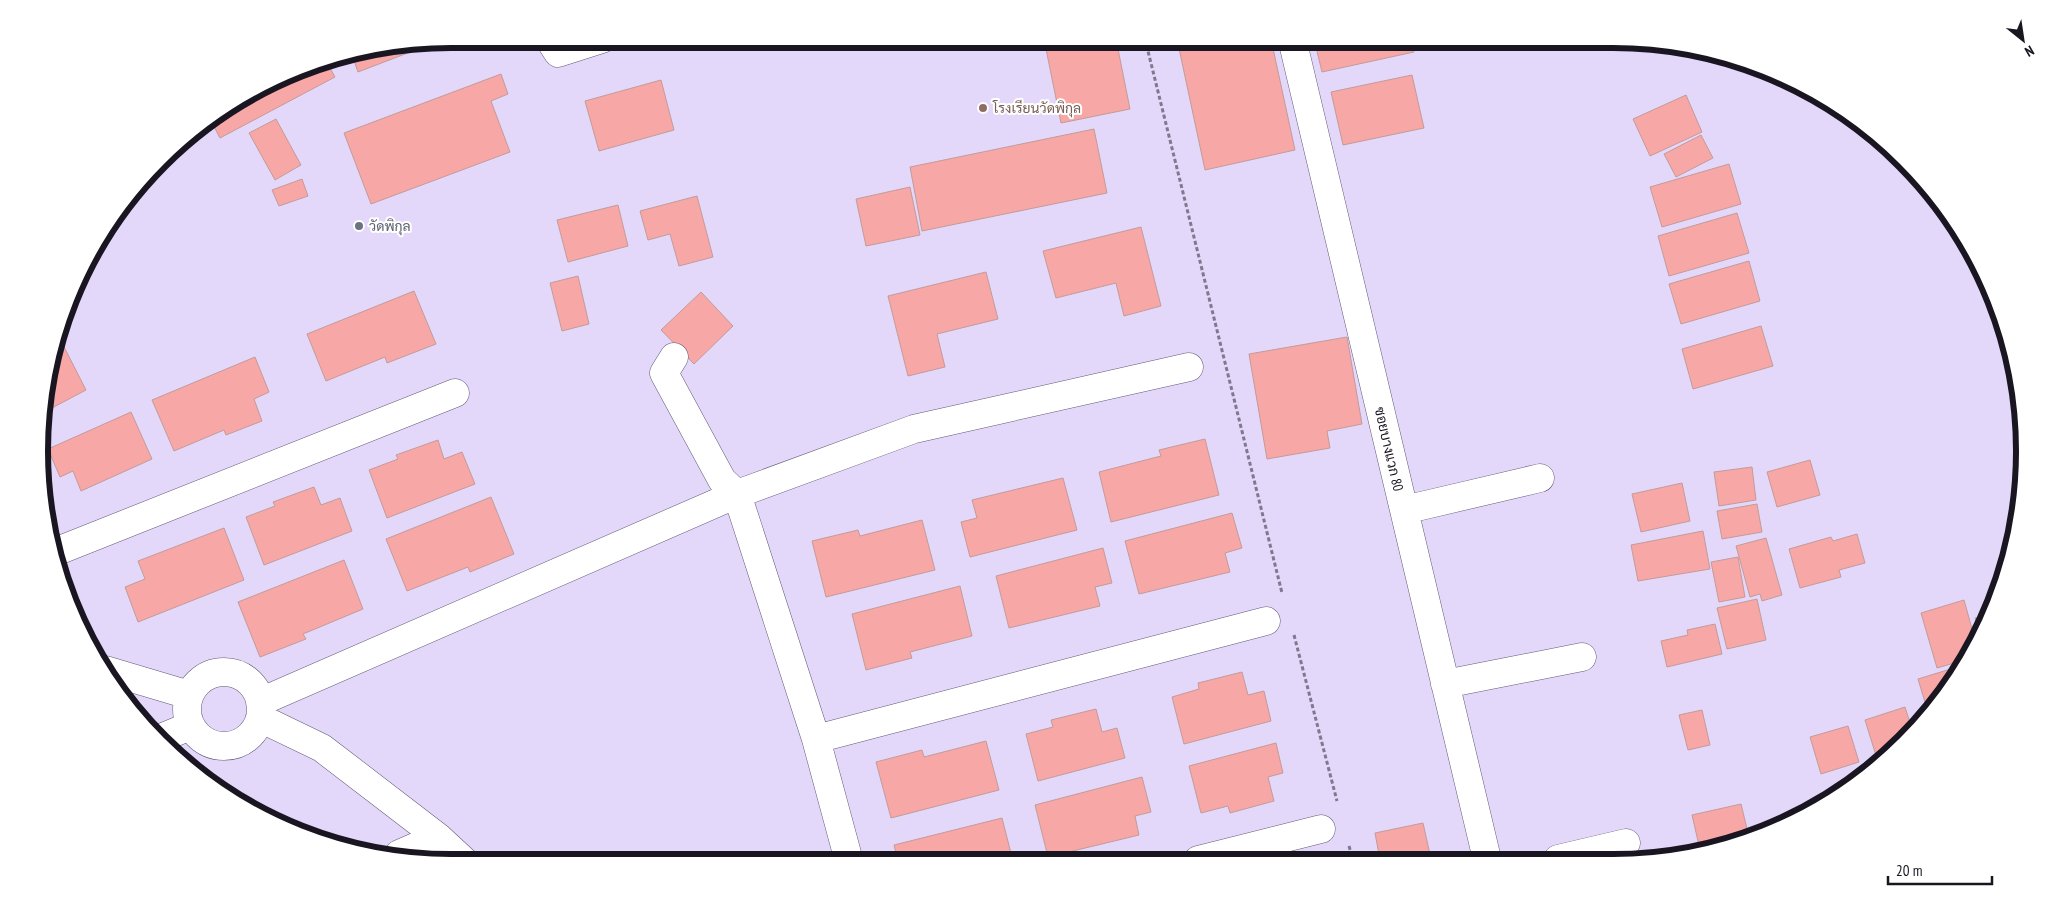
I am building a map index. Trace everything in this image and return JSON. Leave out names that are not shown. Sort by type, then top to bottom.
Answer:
[{"type":"street","points":[[555,48],[558,53],[574,48]]},
{"type":"street","name":"ซอยบางแวก 80","points":[[1294,48],[1486,854]]},
{"type":"street","points":[[674,358],[664,373],[722,480],[737,494],[816,739],[848,854]]},
{"type":"street","points":[[260,710],[737,494],[914,429],[1189,367]]},
{"type":"street","points":[[60,550],[456,393]]},
{"type":"street","points":[[1404,510],[1540,478]]},
{"type":"street","points":[[816,739],[1278,623]]},
{"type":"street","points":[[1445,684],[1582,656]]},
{"type":"street","points":[[228,672],[239,676],[249,682],[256,691],[260,710],[254,730],[246,739],[234,745],[221,746],[209,743],[198,737],[190,726],[187,706],[189,695],[205,677],[216,673],[228,672]]},
{"type":"street","points":[[114,673],[189,695]]},
{"type":"street","points":[[260,710],[322,748],[438,837],[456,854]]},
{"type":"street","points":[[167,736],[190,726]]},
{"type":"street","points":[[1222,854],[1321,829]]},
{"type":"street","points":[[406,851],[438,837]]},
{"type":"street","points":[[1579,854],[1626,843]]},
{"type":"path","points":[[1146,48],[1284,598]]},
{"type":"path","points":[[1278,623],[1338,804]]},
{"type":"path","points":[[1348,841],[1351,854]]},
{"type":"building","points":[[1046,48],[1118,48],[1130,109],[1061,123]]},
{"type":"building","points":[[1179,48],[1273,48],[1295,150],[1205,170]]},
{"type":"building","points":[[1316,48],[1413,48],[1414,52],[1322,72]]},
{"type":"building","points":[[419,49],[358,72],[354,59]]},
{"type":"building","points":[[329,66],[335,77],[220,138],[213,125],[227,115],[272,89]]},
{"type":"building","points":[[501,74],[508,94],[491,101],[510,152],[371,204],[344,133]]},
{"type":"building","points":[[1412,75],[1424,128],[1343,145],[1331,92]]},
{"type":"building","points":[[661,80],[674,130],[599,151],[585,101]]},
{"type":"building","points":[[1686,95],[1702,132],[1650,156],[1633,119]]},
{"type":"building","points":[[276,119],[301,165],[275,180],[249,133]]},
{"type":"building","points":[[1094,129],[1107,193],[922,231],[910,167]]},
{"type":"building","points":[[1701,135],[1713,158],[1676,177],[1664,154]]},
{"type":"building","points":[[1729,164],[1741,204],[1662,227],[1650,187]]},
{"type":"building","points":[[302,179],[308,196],[279,206],[272,190]]},
{"type":"building","points":[[910,187],[920,235],[866,246],[856,199]]},
{"type":"building","points":[[697,196],[713,257],[679,266],[670,234],[648,240],[640,211]]},
{"type":"building","points":[[618,205],[628,246],[568,262],[557,220]]},
{"type":"building","points":[[1737,213],[1749,253],[1669,276],[1658,236]]},
{"type":"building","points":[[1141,227],[1161,306],[1124,316],[1116,283],[1056,298],[1043,251]]},
{"type":"building","points":[[1749,261],[1760,301],[1681,324],[1669,284]]},
{"type":"building","points":[[986,272],[998,319],[937,334],[945,367],[908,376],[888,296]]},
{"type":"building","points":[[578,276],[589,324],[562,331],[550,283]]},
{"type":"building","points":[[414,291],[436,344],[387,363],[385,357],[326,381],[307,334]]},
{"type":"building","points":[[701,292],[733,326],[694,364],[661,330]]},
{"type":"building","points":[[1761,326],[1773,366],[1693,389],[1682,349]]},
{"type":"building","points":[[1347,337],[1362,424],[1327,431],[1330,448],[1267,459],[1249,354]]},
{"type":"building","points":[[62,343],[86,390],[52,408],[51,398]]},
{"type":"building","points":[[255,357],[269,392],[254,399],[262,421],[226,435],[224,430],[174,451],[152,400]]},
{"type":"building","points":[[131,412],[152,459],[81,491],[73,471],[60,477],[48,449]]},
{"type":"building","points":[[1205,439],[1219,495],[1111,522],[1099,472],[1161,456],[1159,450]]},
{"type":"building","points":[[438,440],[444,459],[462,452],[475,484],[387,518],[369,470],[398,459],[396,455]]},
{"type":"building","points":[[1810,460],[1820,495],[1777,507],[1767,472]]},
{"type":"building","points":[[1752,467],[1756,500],[1719,506],[1714,472]]},
{"type":"building","points":[[1063,478],[1077,530],[970,557],[961,522],[977,518],[972,500]]},
{"type":"building","points":[[1682,483],[1690,521],[1641,532],[1632,494]]},
{"type":"building","points":[[314,487],[321,505],[340,498],[352,531],[264,565],[246,517],[275,506],[273,502]]},
{"type":"building","points":[[491,497],[514,554],[470,572],[468,567],[407,591],[386,539]]},
{"type":"building","points":[[1757,504],[1762,532],[1722,539],[1717,511]]},
{"type":"building","points":[[1232,513],[1242,548],[1225,553],[1230,572],[1139,594],[1125,541]]},
{"type":"building","points":[[922,520],[935,570],[826,597],[812,541],[858,530],[860,536]]},
{"type":"building","points":[[224,528],[244,580],[138,622],[125,587],[145,579],[138,561]]},
{"type":"building","points":[[1703,531],[1710,569],[1638,581],[1631,545]]},
{"type":"building","points":[[1857,534],[1865,563],[1839,570],[1841,577],[1800,588],[1789,549],[1831,537],[1833,541]]},
{"type":"building","points":[[1766,538],[1782,595],[1762,601],[1760,594],[1750,597],[1736,546]]},
{"type":"building","points":[[1103,548],[1112,583],[1095,587],[1100,606],[1009,628],[996,576]]},
{"type":"building","points":[[1738,557],[1745,597],[1719,602],[1711,562]]},
{"type":"building","points":[[344,560],[363,609],[303,634],[306,639],[260,657],[238,602]]},
{"type":"building","points":[[960,586],[972,636],[910,652],[912,658],[866,670],[852,614]]},
{"type":"building","points":[[1757,599],[1766,640],[1727,649],[1717,608]]},
{"type":"building","points":[[1964,600],[1973,631],[1955,663],[1937,668],[1921,613]]},
{"type":"building","points":[[1715,624],[1722,654],[1667,667],[1661,641],[1688,635],[1687,630]]},
{"type":"building","points":[[1951,669],[1925,704],[1918,679]]},
{"type":"building","points":[[1242,672],[1248,695],[1264,691],[1271,721],[1184,744],[1172,697],[1199,689],[1198,683]]},
{"type":"building","points":[[1905,707],[1910,722],[1876,755],[1865,720]]},
{"type":"building","points":[[1096,709],[1102,732],[1117,728],[1125,758],[1038,781],[1026,734],[1053,727],[1051,720]]},
{"type":"building","points":[[1702,710],[1710,745],[1688,750],[1679,715]]},
{"type":"building","points":[[1848,726],[1859,762],[1821,774],[1810,737]]},
{"type":"building","points":[[986,741],[999,790],[891,818],[876,762],[922,750],[924,757]]},
{"type":"building","points":[[1276,743],[1283,773],[1268,777],[1274,801],[1230,813],[1228,806],[1201,813],[1189,766]]},
{"type":"building","points":[[1142,777],[1151,812],[1135,816],[1139,835],[1060,854],[1047,854],[1035,805]]},
{"type":"building","points":[[1741,804],[1747,830],[1699,844],[1692,815]]},
{"type":"building","points":[[1002,818],[1011,854],[896,854],[894,845]]},
{"type":"building","points":[[1423,823],[1430,854],[1379,854],[1375,833]]},
{"type":"place","name":"โรงเรียนวัดพิกุล","points":[[983,108]]},
{"type":"place","name":"วัดพิกุล","points":[[359,226]]}]
